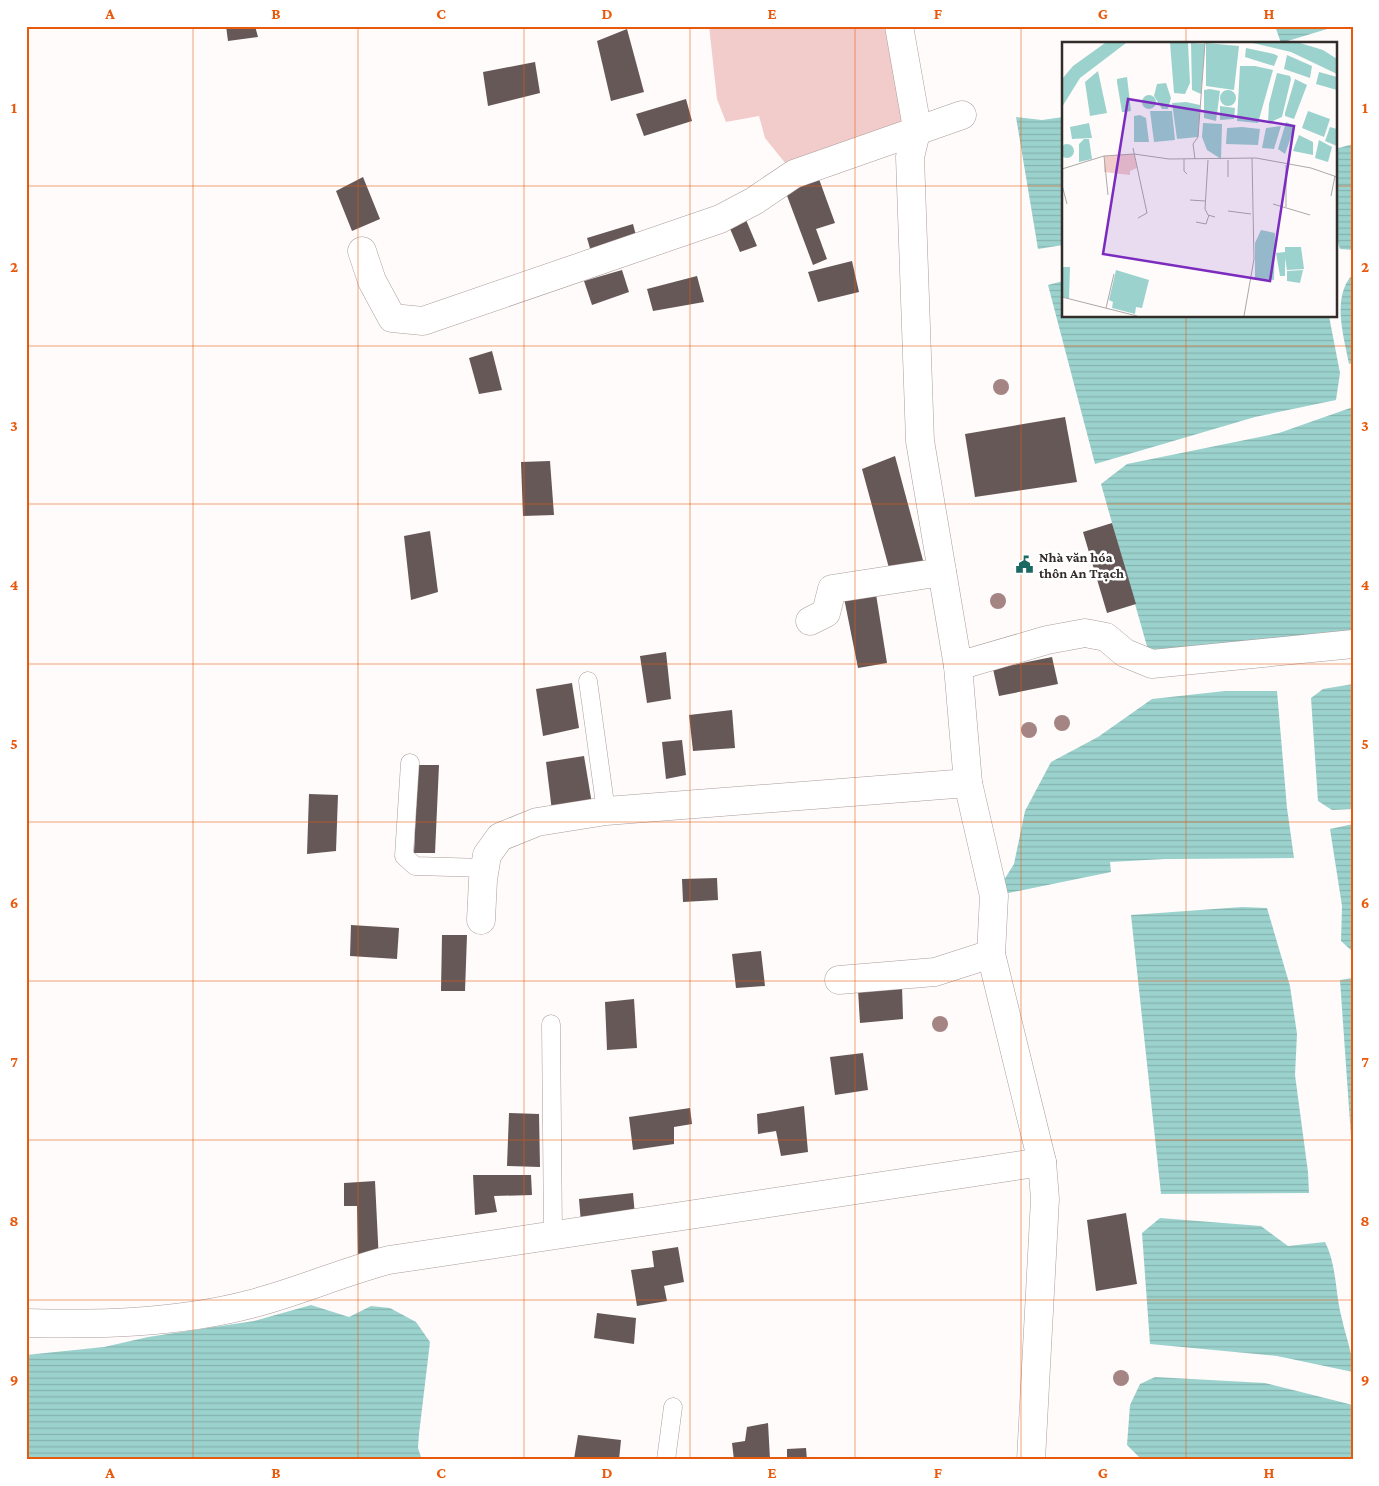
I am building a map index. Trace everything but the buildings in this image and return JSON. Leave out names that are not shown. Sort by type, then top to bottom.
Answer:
[{"type":"street","points":[[899,26],[916,131],[910,157],[920,441],[958,666],[968,782],[994,896],[991,954],[1042,1162],[1045,1199],[1031,1460]]},
{"type":"street","points":[[362,251],[372,281],[392,318],[422,322],[720,219],[754,201],[794,174],[962,116]]},
{"type":"street","points":[[810,621],[826,613],[832,589],[942,572]]},
{"type":"street","points":[[958,666],[1048,640],[1085,633],[1106,637],[1125,653],[1152,664],[1353,644]]},
{"type":"street","points":[[481,920],[485,868],[488,855],[500,837],[537,822],[606,811],[968,782]]},
{"type":"street","points":[[839,980],[934,972],[991,954]]},
{"type":"street","points":[[26,1323],[62,1324],[178,1317],[249,1304],[312,1286],[350,1270],[389,1260],[1042,1162]]},
{"type":"lane","points":[[588,681],[606,811]]},
{"type":"lane","points":[[410,763],[404,856],[416,866],[485,868]]},
{"type":"lane","points":[[551,1024],[553,1235]]},
{"type":"lane","points":[[666,1460],[672,1407]]},
{"type":"shaded area","points":[[709,26],[899,26],[917,128],[794,174],[765,138],[759,116],[726,122],[717,99]]},
{"type":"water","points":[[1275,26],[1337,26],[1284,42],[1281,42]]},
{"type":"water","points":[[1016,117],[1042,120],[1062,117],[1062,245],[1038,249]]},
{"type":"water","points":[[1353,144],[1353,250],[1340,249],[1336,236],[1336,149]]},
{"type":"water","points":[[1353,274],[1353,363],[1349,364],[1342,329],[1341,305],[1346,283]]},
{"type":"water","points":[[1062,281],[1062,318],[1329,318],[1340,373],[1336,400],[1255,417],[1095,464],[1048,285]]},
{"type":"water","points":[[1353,407],[1353,644],[1152,664],[1101,484],[1127,464],[1279,433]]},
{"type":"water","points":[[1353,684],[1353,809],[1332,810],[1318,801],[1311,698],[1323,689]]},
{"type":"water","points":[[1225,691],[1277,691],[1287,808],[1294,858],[1165,859],[1110,862],[1111,872],[994,896],[1014,864],[1025,811],[1051,762],[1098,737],[1152,699]]},
{"type":"water","points":[[1353,824],[1353,952],[1341,941],[1342,906],[1330,829]]},
{"type":"water","points":[[1242,907],[1267,908],[1290,986],[1297,1034],[1295,1075],[1309,1193],[1161,1194],[1131,915]]},
{"type":"water","points":[[1353,978],[1353,1165],[1340,980]]},
{"type":"water","points":[[1160,1218],[1261,1226],[1288,1246],[1325,1242],[1332,1260],[1340,1309],[1352,1358],[1353,1372],[1277,1356],[1150,1344],[1142,1233]]},
{"type":"water","points":[[311,1305],[349,1317],[371,1306],[390,1308],[416,1322],[430,1342],[418,1448],[422,1460],[26,1460],[26,1355],[104,1347],[148,1337],[254,1321]]},
{"type":"water","points":[[1155,1377],[1265,1383],[1353,1405],[1353,1460],[1142,1460],[1127,1445],[1130,1405],[1140,1384]]},
{"type":"place","name":"Nhà văn hóa thôn An Trạch","points":[[1025,565]]}]
